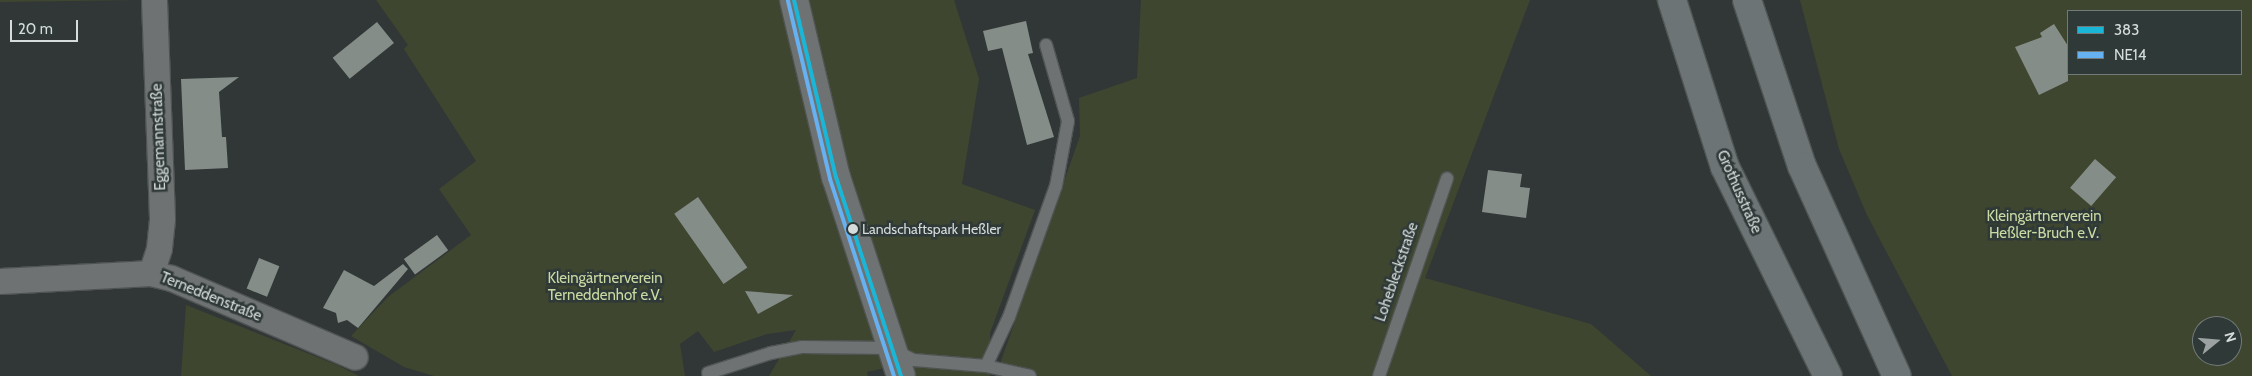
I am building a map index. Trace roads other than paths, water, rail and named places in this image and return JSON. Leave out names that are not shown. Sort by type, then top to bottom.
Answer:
[{"type":"main road","name":"Grothusstraße","points":[[1672,0],[1725,167],[1828,376]]},
{"type":"main road","points":[[1747,0],[1802,166],[1897,376]]},
{"type":"street","name":"Eggemannstraße","points":[[151,273],[159,248],[162,218],[154,0]]},
{"type":"street","points":[[794,0],[844,204],[890,348],[901,376]]},
{"type":"street","points":[[808,0],[822,112]]},
{"type":"street","name":"Terneddenstraße","points":[[0,281],[151,273],[172,278],[355,357]]},
{"type":"lane","points":[[986,366],[1009,317],[1056,186],[1068,121],[1046,45]]},
{"type":"lane","name":"Lohebleckstraße","points":[[1378,376],[1447,178]]},
{"type":"lane","points":[[708,373],[771,353],[802,347],[890,348],[914,360],[986,366],[1030,376]]},
{"type":"place","name":"Landschaftspark Heßler","points":[[853,229]]},
{"type":"park label","name":"Kleingärtnerverein Heßler-Bruch e.V.","points":[[2044,224]]},
{"type":"park label","name":"Kleingärtnerverein Terneddenhof e.V.","points":[[605,286]]}]
